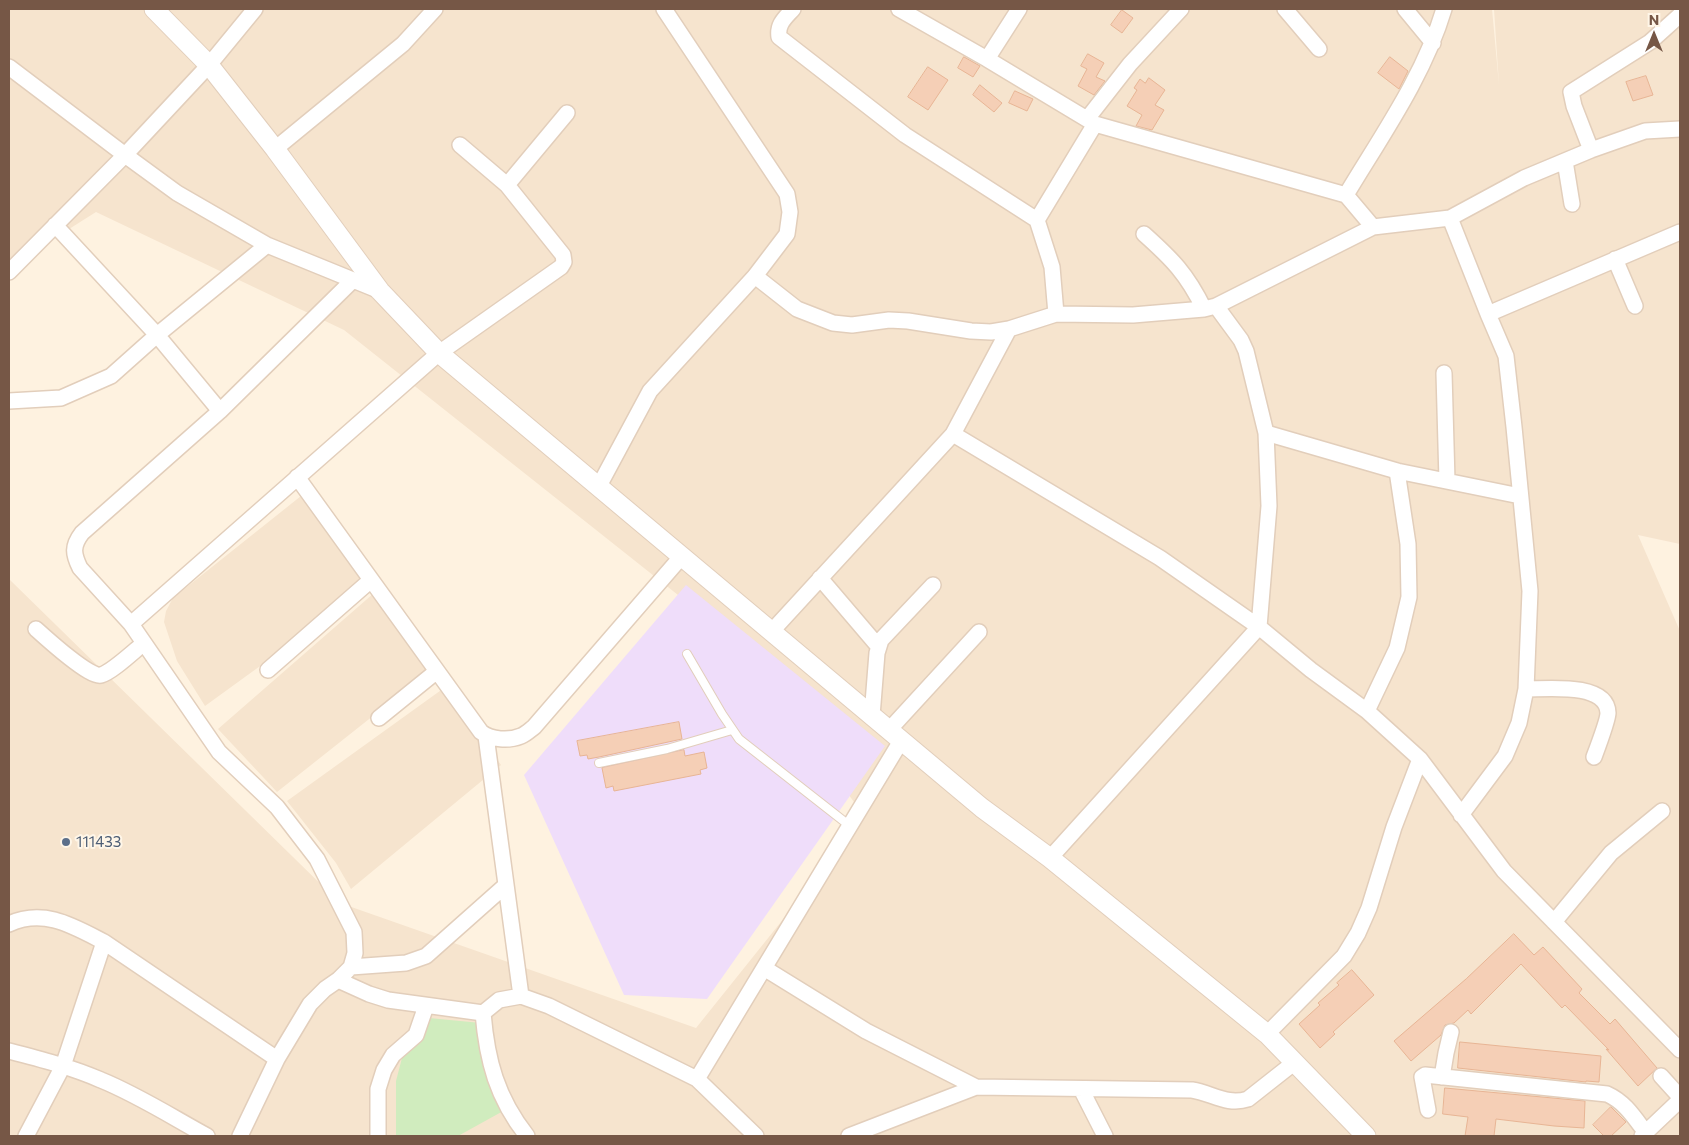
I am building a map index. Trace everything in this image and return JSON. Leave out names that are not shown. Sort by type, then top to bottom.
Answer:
[{"type":"street","points":[[154,9],[209,65],[275,149],[380,291],[439,353],[982,808],[1050,858],[1267,1034],[1366,1136]]},
{"type":"street","points":[[9,272],[125,155],[209,65],[255,9]]},
{"type":"street","points":[[275,149],[403,44],[435,9]]},
{"type":"street","points":[[599,486],[650,391],[754,276],[787,234],[790,212],[787,194],[664,9]]},
{"type":"street","points":[[794,9],[779,24],[779,37],[905,135],[1036,220],[1052,267],[1056,314]]},
{"type":"street","points":[[899,9],[1091,121],[1346,195],[1373,227]]},
{"type":"street","points":[[987,59],[1019,9]]},
{"type":"street","points":[[1036,220],[1091,121],[1130,64],[1181,9]]},
{"type":"street","points":[[1285,9],[1318,49]]},
{"type":"street","points":[[1405,9],[1433,43]]},
{"type":"street","points":[[1346,195],[1407,94],[1433,43],[1444,9]]},
{"type":"street","points":[[1590,150],[1574,106],[1572,92],[1650,42],[1680,15]]},
{"type":"street","points":[[9,67],[177,193],[267,245],[380,291]]},
{"type":"street","points":[[507,185],[567,113]]},
{"type":"street","points":[[754,276],[797,309],[834,323],[852,325],[889,320],[991,332],[1009,329],[1056,314],[1133,315],[1210,308],[1373,227],[1450,218],[1524,178],[1590,150],[1646,131],[1680,129]]},
{"type":"street","points":[[131,624],[439,353],[561,267],[564,262],[563,256],[507,185],[460,145]]},
{"type":"street","points":[[1565,161],[1572,204]]},
{"type":"street","points":[[1450,218],[1506,356],[1530,591],[1526,689],[1519,723],[1505,756],[1461,814]]},
{"type":"street","points":[[56,225],[158,335],[220,411]]},
{"type":"street","points":[[1488,314],[1680,232]]},
{"type":"street","points":[[1050,858],[1259,627],[1269,506],[1266,433],[1246,352],[1240,340],[1210,308],[1171,258],[1144,234]]},
{"type":"street","points":[[9,401],[61,398],[111,376],[267,245]]},
{"type":"street","points":[[1615,259],[1635,306]]},
{"type":"street","points":[[240,1136],[277,1059],[310,1004],[351,967],[355,953],[354,932],[317,859],[277,807],[219,752],[131,624],[80,568],[74,557],[75,542],[220,411],[352,280]]},
{"type":"street","points":[[772,631],[953,434],[1009,329]]},
{"type":"street","points":[[1444,373],[1447,481]]},
{"type":"street","points":[[1266,433],[1398,471],[1520,496]]},
{"type":"street","points":[[953,434],[1160,558],[1259,627],[1311,670],[1368,711],[1420,758],[1504,872],[1680,1050]]},
{"type":"street","points":[[1368,711],[1397,648],[1409,597],[1408,544],[1398,471]]},
{"type":"street","points":[[297,477],[481,732],[486,736],[515,738],[522,736],[534,727],[682,556]]},
{"type":"street","points":[[820,578],[878,646]]},
{"type":"street","points":[[268,670],[371,580]]},
{"type":"street","points":[[872,716],[878,646],[881,640],[933,584]]},
{"type":"street","points":[[36,630],[84,669],[98,676],[107,672],[144,643]]},
{"type":"street","points":[[697,1079],[850,826],[895,736],[979,632]]},
{"type":"street","points":[[379,718],[437,671]]},
{"type":"street","points":[[1526,689],[1586,690],[1596,694],[1603,701],[1608,712],[1594,757]]},
{"type":"street","points":[[486,736],[521,996]]},
{"type":"street","points":[[1267,1034],[1344,956],[1358,933],[1369,908],[1394,827],[1420,758]]},
{"type":"street","points":[[1554,922],[1612,853],[1662,811]]},
{"type":"street","points":[[351,967],[406,962],[426,956],[506,885]]},
{"type":"street","points":[[9,924],[17,920],[50,919],[66,923],[104,942],[277,1059]]},
{"type":"street","points":[[26,1136],[63,1066],[104,942]]},
{"type":"street","points":[[764,968],[866,1031],[976,1087]]},
{"type":"street","points":[[338,980],[388,1000],[426,1006],[483,1013],[499,1000],[521,996],[549,1006],[697,1079],[756,1136]]},
{"type":"street","points":[[378,1136],[378,1089],[384,1070],[393,1055],[416,1035],[426,1006]]},
{"type":"street","points":[[483,1013],[487,1050],[497,1085],[519,1126],[527,1136]]},
{"type":"street","points":[[1442,1077],[1451,1032]]},
{"type":"street","points":[[9,1051],[63,1066],[102,1080],[128,1092],[207,1136]]},
{"type":"street","points":[[849,1136],[976,1087],[1192,1090],[1205,1092],[1230,1102],[1239,1102],[1248,1099],[1295,1062]]},
{"type":"street","points":[[1428,1110],[1422,1077],[1425,1075],[1607,1094],[1618,1099],[1626,1106],[1644,1135],[1680,1099],[1661,1076]]},
{"type":"street","points":[[1081,1089],[1105,1136]]},
{"type":"lane","points":[[688,654],[739,739],[850,826]]},
{"type":"lane","points":[[599,764],[667,749],[732,730]]},
{"type":"shaded area","points":[[9,9],[1492,9],[1499,85],[1494,9],[1680,9],[1680,544],[1638,535],[1680,631],[1680,1136],[9,1136],[9,579],[340,903],[696,1028],[865,817],[736,641],[344,330],[96,212],[9,267]]},
{"type":"shaded area","points":[[301,496],[368,579],[267,661],[205,706],[177,661],[164,622],[166,611],[173,598]]},
{"type":"shaded area","points":[[686,585],[885,746],[707,999],[624,995],[524,775]]},
{"type":"shaded area","points":[[374,593],[431,670],[277,792],[218,729]]},
{"type":"shaded area","points":[[444,688],[501,765],[351,889],[336,863],[287,801]]},
{"type":"green space","points":[[429,1018],[481,1023],[505,1110],[458,1136],[396,1136],[396,1081],[402,1058]]},
{"type":"building","points":[[1122,10],[1133,18],[1122,33],[1111,25]]},
{"type":"building","points":[[1088,54],[1104,63],[1096,77],[1105,81],[1094,95],[1078,86],[1087,69],[1081,66]]},
{"type":"building","points":[[964,57],[980,66],[973,77],[958,68]]},
{"type":"building","points":[[1390,57],[1408,71],[1399,89],[1378,73]]},
{"type":"building","points":[[928,67],[948,80],[928,110],[908,97]]},
{"type":"building","points":[[1646,76],[1653,95],[1633,101],[1626,82]]},
{"type":"building","points":[[1149,78],[1165,90],[1155,105],[1164,110],[1152,130],[1136,126],[1142,115],[1127,106],[1137,90],[1134,88],[1140,79],[1145,83]]},
{"type":"building","points":[[980,85],[1002,103],[994,112],[973,95]]},
{"type":"building","points":[[1015,91],[1033,99],[1027,111],[1009,103]]},
{"type":"building","points":[[679,722],[682,739],[588,759],[587,755],[580,756],[577,741]]},
{"type":"building","points":[[684,750],[685,756],[704,752],[707,768],[700,770],[701,774],[614,791],[613,786],[606,788],[602,768]]},
{"type":"building","points":[[1514,934],[1534,955],[1543,947],[1582,989],[1579,993],[1610,1024],[1615,1019],[1657,1068],[1638,1086],[1606,1049],[1609,1050],[1565,1005],[1562,1008],[1521,964],[1471,1014],[1468,1010],[1454,1023],[1445,1025],[1441,1035],[1411,1061],[1394,1041],[1466,979]]},
{"type":"building","points":[[1352,970],[1374,995],[1333,1032],[1335,1034],[1320,1048],[1299,1024],[1320,1005],[1318,1003],[1339,985],[1337,983]]},
{"type":"building","points":[[1460,1042],[1601,1056],[1599,1082],[1458,1068]]},
{"type":"building","points":[[1445,1088],[1585,1101],[1584,1128],[1496,1119],[1494,1136],[1465,1136],[1468,1117],[1443,1114]]},
{"type":"building","points":[[1611,1107],[1626,1122],[1611,1136],[1604,1136],[1593,1125]]},
{"type":"place","name":"111433","points":[[66,842]]}]
